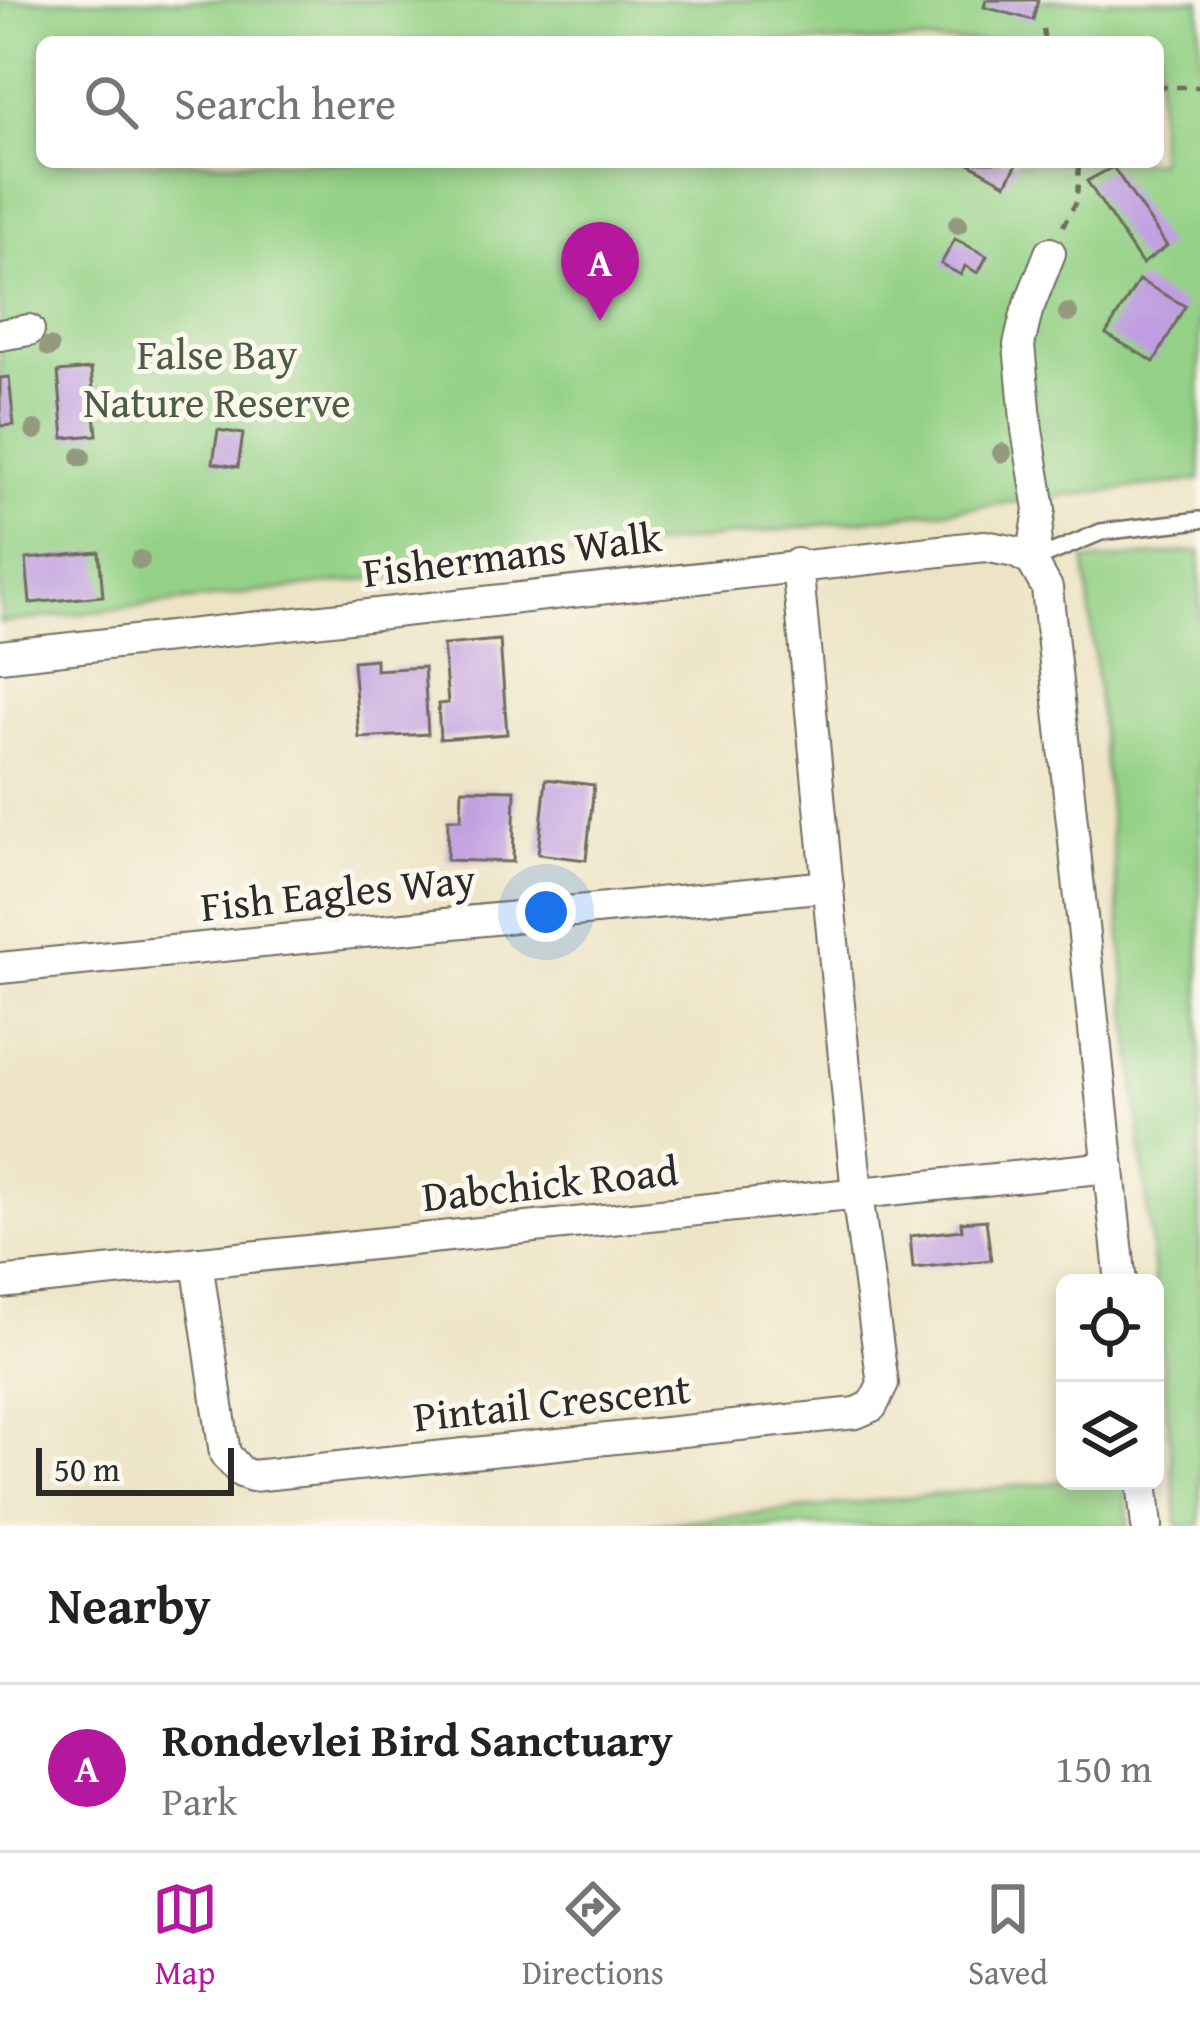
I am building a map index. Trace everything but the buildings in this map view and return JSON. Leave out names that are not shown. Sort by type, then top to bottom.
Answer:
[{"type":"street","points":[[1050,253],[1019,345],[1040,509],[1032,561],[1047,588],[1120,1274]]},
{"type":"street","name":"Fishermans Walk","points":[[0,656],[985,546],[1032,561]]},
{"type":"street","points":[[797,564],[857,1193]]},
{"type":"street","name":"Fish Eagles Way","points":[[0,968],[828,886]]},
{"type":"street","name":"Dabchick Road","points":[[0,1283],[1108,1167]]},
{"type":"street","name":"Pintail Crescent","points":[[197,1262],[225,1454],[246,1474],[275,1474],[867,1409],[883,1384],[857,1193]]},
{"type":"street","points":[[1143,1490],[1147,1526]]},
{"type":"lane","points":[[1032,561],[1101,532],[1200,520]]},
{"type":"path","points":[[1043,29],[1045,36]]},
{"type":"path","points":[[1164,87],[1200,87]]},
{"type":"path","points":[[1050,253],[1077,200],[1079,168]]},
{"type":"green space","name":"False Bay Nature Reserve","points":[[0,0],[1200,0],[1200,480],[0,623]]},
{"type":"green space","points":[[1200,551],[1200,1526],[1178,1526],[1164,1381],[1164,1274],[1154,1274],[1085,561]]},
{"type":"green space","points":[[1056,1482],[1056,1490],[1125,1490],[1129,1526],[636,1526]]},
{"type":"place","name":"Rondevlei Bird Sanctuary","points":[[600,321]]}]
